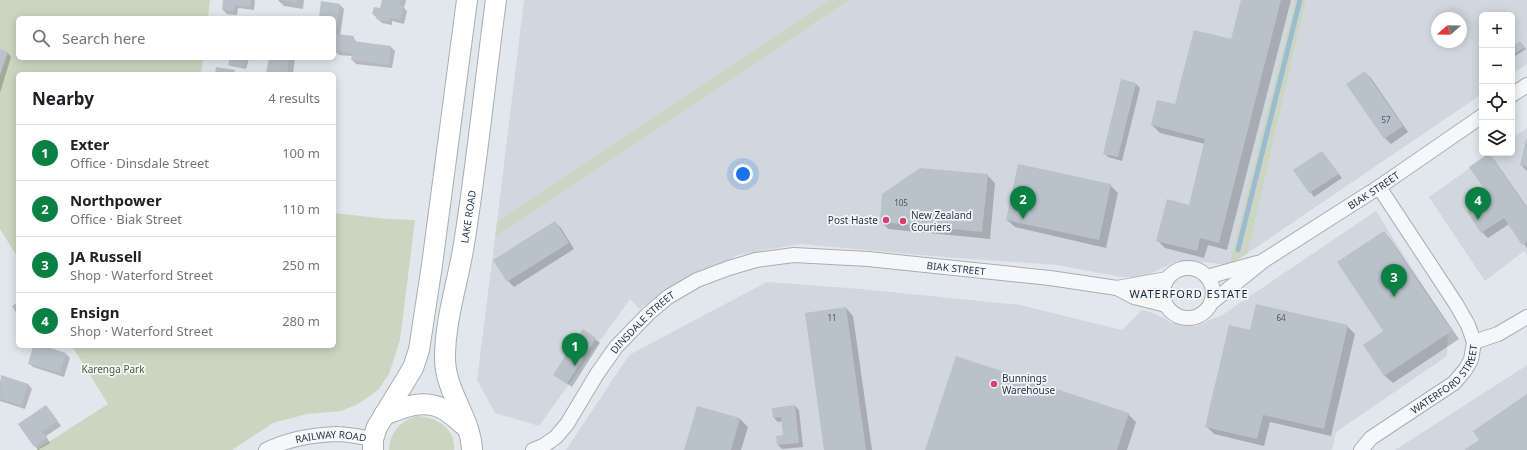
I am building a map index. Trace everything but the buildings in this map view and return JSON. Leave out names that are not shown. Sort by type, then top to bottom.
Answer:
[{"type":"main road","points":[[373,444],[377,427],[413,368],[419,350],[432,265],[467,0]]},
{"type":"main road","name":"LAKE ROAD","points":[[472,450],[472,442],[468,428],[450,387],[445,360],[446,342],[464,244],[496,0]]},
{"type":"main road","points":[[384,415],[405,406],[417,403],[430,404],[445,410],[468,428]]},
{"type":"street","points":[[1515,93],[1527,85]]},
{"type":"street","name":"BIAK STREET","points":[[1210,303],[1263,261],[1379,187],[1479,118]]},
{"type":"street","name":"WATERFORD STREET","points":[[1362,450],[1371,438],[1454,383],[1471,360],[1474,342],[1468,325],[1456,304],[1379,187]]},
{"type":"street","name":"BIAK STREET","points":[[794,255],[868,259],[971,269],[1050,278],[1117,288],[1167,279]]},
{"type":"street","name":"DINSDALE STREET","points":[[533,450],[543,446],[556,436],[567,424],[597,374],[616,347],[648,314],[668,297],[697,280],[729,268],[756,260],[794,255]]},
{"type":"street","name":"BIAK STREET","points":[[1207,277],[1263,261]]},
{"type":"street","points":[[1187,268],[1199,271],[1207,277],[1212,291],[1210,303],[1201,314],[1189,318],[1175,315],[1166,305],[1163,294],[1167,279],[1176,271],[1187,268]]},
{"type":"street","name":"BIAK STREET","points":[[1117,288],[1134,297],[1166,305]]},
{"type":"street","points":[[1474,342],[1498,334],[1527,317]]},
{"type":"street","name":"RAILWAY ROAD","points":[[266,450],[279,444],[304,437],[337,434],[373,444]]},
{"type":"shaded area","points":[[524,0],[830,0],[497,222]]},
{"type":"shaded area","points":[[849,0],[1295,0],[1229,265],[1177,261],[1143,277],[1122,277],[1057,265],[944,257],[800,244],[738,255],[662,292],[640,309],[630,299],[539,426],[495,413],[477,380],[495,237]]},
{"type":"shaded area","points":[[1306,0],[1527,0],[1527,64],[1515,72],[1515,12],[1479,12],[1479,96],[1248,253]]},
{"type":"shaded area","points":[[1527,128],[1527,255],[1524,251],[1485,281],[1429,197],[1487,156],[1515,156],[1515,136]]},
{"type":"shaded area","points":[[1376,211],[1448,325],[1447,356],[1336,432],[1332,450],[566,450],[629,355],[767,282],[861,289],[1020,305],[1122,330],[1142,310],[1156,314],[1172,323],[1196,326],[1222,315]]},
{"type":"shaded area","points":[[1527,365],[1527,450],[1395,450]]},
{"type":"green space","points":[[0,0],[210,0],[208,16],[16,16],[16,60],[203,60],[201,72],[16,72],[16,255],[0,229]]},
{"type":"green space","points":[[830,0],[849,0],[495,237],[497,222]]},
{"type":"green space","points":[[1295,0],[1306,0],[1248,253],[1229,265]]},
{"type":"green space","name":"Karenga Park","points":[[336,213],[388,219],[415,220],[400,340],[389,374],[378,390],[358,404],[341,411],[307,414],[273,423],[232,450],[36,450],[108,404],[73,348],[336,348]]},
{"type":"green space","points":[[417,416],[438,421],[443,425],[452,436],[454,450],[389,450],[392,437],[397,428],[411,418]]},
{"type":"waterway","points":[[1238,250],[1300,0]]},
{"type":"place","name":"Northpower","points":[[1023,219]]},
{"type":"place","name":"Post Haste","points":[[886,220]]},
{"type":"place","name":"Ensign","points":[[1478,220]]},
{"type":"place","name":"New Zealand Couriers","points":[[903,221]]},
{"type":"place","name":"JA Russell","points":[[1394,297]]},
{"type":"place","name":"Exter","points":[[575,366]]},
{"type":"place","name":"Bunnings Warehouse","points":[[994,384]]},
{"type":"district","name":"WATERFORD ESTATE","points":[[1189,294]]}]
